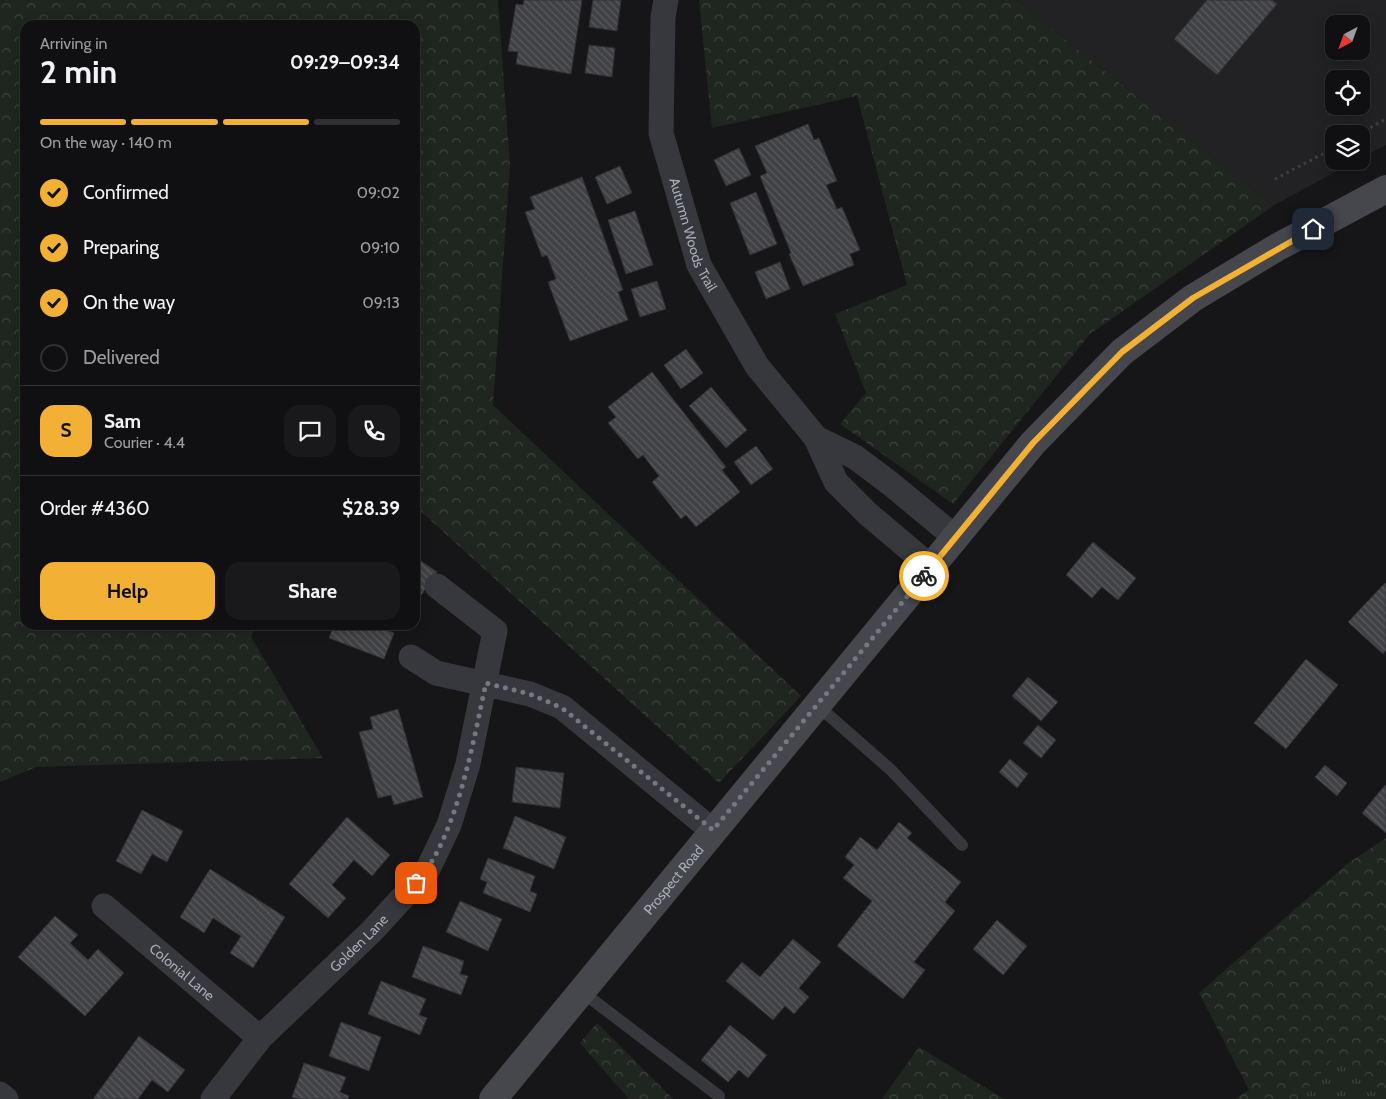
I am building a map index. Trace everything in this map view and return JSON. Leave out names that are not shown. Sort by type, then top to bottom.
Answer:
[{"type":"main road","name":"Prospect Road","points":[[493,1099],[1033,443],[1122,352],[1193,298],[1276,248],[1386,189]]},
{"type":"street","name":"Autumn Woods Trail","points":[[666,0],[663,17],[660,133],[699,264],[757,366],[816,438],[836,482],[868,514],[932,568]]},
{"type":"street","name":"Autumn Woods Trail","points":[[816,438],[855,457],[956,538]]},
{"type":"street","name":"Golden Lane","points":[[213,1099],[260,1038],[372,931],[427,870],[448,825],[465,773],[486,683],[495,631],[437,586]]},
{"type":"street","points":[[411,657],[436,673],[530,694],[562,708],[713,830]]},
{"type":"street","name":"Colonial Lane","points":[[104,906],[260,1038]]},
{"type":"street","points":[[0,1094],[6,1099]]},
{"type":"lane","points":[[817,705],[891,770],[962,845]]},
{"type":"lane","points":[[582,991],[719,1096]]},
{"type":"path","points":[[1370,128],[1386,119]]},
{"type":"path","points":[[1275,179],[1325,153]]},
{"type":"shaded area","points":[[1016,0],[1386,0],[1386,145],[1370,153],[1370,125],[1325,125],[1325,170],[1339,170],[1273,206]]},
{"type":"green space","points":[[0,0],[498,0],[510,166],[493,405],[801,696],[719,783],[420,511],[420,20],[20,20],[20,630],[254,630],[251,637],[323,758],[36,767],[0,782]]},
{"type":"green space","points":[[699,0],[1016,0],[1273,206],[1090,334],[953,504],[840,424],[866,393],[835,314],[907,285],[857,96],[712,128]]},
{"type":"green space","points":[[1386,838],[1386,1094],[1338,1053],[1298,1099],[1235,1099],[1249,1090],[1199,993],[1347,864]]},
{"type":"green space","points":[[597,1023],[673,1099],[629,1099],[580,1043]]},
{"type":"green space","points":[[919,1047],[1004,1099],[882,1099]]},
{"type":"green space","points":[[1338,1052],[1386,1094],[1386,1099],[1298,1099]]},
{"type":"building","points":[[524,0],[582,0],[571,74],[516,64],[518,52],[508,51],[516,4],[523,5]]},
{"type":"building","points":[[593,0],[621,0],[617,31],[589,27]]},
{"type":"building","points":[[1207,0],[1272,0],[1277,4],[1217,75],[1174,39]]},
{"type":"building","points":[[589,45],[615,48],[612,77],[585,73]]},
{"type":"building","points":[[808,124],[814,140],[819,138],[837,181],[826,185],[837,209],[842,207],[860,250],[850,254],[854,265],[803,286],[760,176],[767,173],[755,146]]},
{"type":"building","points":[[739,148],[751,175],[726,186],[714,160]]},
{"type":"building","points":[[620,166],[632,193],[607,204],[595,177]]},
{"type":"building","points":[[582,177],[623,290],[618,292],[628,320],[570,341],[548,282],[556,279],[547,255],[542,257],[525,212],[535,209],[530,197]]},
{"type":"building","points":[[756,192],[777,244],[750,255],[730,203]]},
{"type":"building","points":[[635,211],[653,265],[626,274],[608,220]]},
{"type":"building","points":[[780,262],[790,289],[766,299],[755,272]]},
{"type":"building","points":[[657,281],[666,309],[640,317],[631,289]]},
{"type":"building","points":[[686,349],[703,373],[681,389],[664,365]]},
{"type":"building","points":[[652,372],[726,467],[722,470],[740,492],[696,527],[686,515],[681,519],[652,482],[659,476],[643,455],[638,459],[608,423],[616,417],[608,407]]},
{"type":"building","points":[[711,387],[747,430],[726,448],[689,406]]},
{"type":"building","points":[[756,446],[773,469],[751,485],[734,462]]},
{"type":"building","points":[[1093,542],[1136,578],[1118,600],[1102,587],[1092,598],[1066,575]]},
{"type":"building","points":[[420,560],[437,572],[420,597]]},
{"type":"building","points":[[1385,583],[1386,650],[1383,654],[1348,622]]},
{"type":"building","points":[[332,630],[386,630],[394,633],[384,659],[329,638]]},
{"type":"building","points":[[1306,659],[1338,685],[1286,749],[1254,723]]},
{"type":"building","points":[[1028,677],[1058,702],[1041,721],[1012,696]]},
{"type":"building","points":[[398,709],[423,797],[394,805],[391,795],[378,798],[359,732],[373,729],[370,717]]},
{"type":"building","points":[[1038,725],[1056,740],[1041,758],[1023,743]]},
{"type":"building","points":[[1010,759],[1028,774],[1017,788],[999,772]]},
{"type":"building","points":[[1325,765],[1347,783],[1337,796],[1315,777]]},
{"type":"building","points":[[516,767],[564,773],[560,808],[512,802]]},
{"type":"building","points":[[1385,785],[1386,787],[1386,833],[1362,813]]},
{"type":"building","points":[[142,810],[183,831],[167,862],[152,854],[141,874],[116,861]]},
{"type":"building","points":[[515,816],[566,837],[554,869],[503,848]]},
{"type":"building","points":[[347,817],[390,855],[372,876],[354,860],[332,885],[346,898],[328,918],[289,884]]},
{"type":"building","points":[[899,822],[912,833],[907,838],[961,882],[945,902],[955,911],[914,962],[925,970],[903,999],[837,946],[872,901],[843,878],[854,865],[845,857],[860,837],[877,850]]},
{"type":"building","points":[[488,858],[535,876],[530,891],[537,894],[530,912],[483,893],[487,882],[480,879]]},
{"type":"building","points":[[210,869],[285,917],[253,968],[230,953],[241,936],[213,918],[204,933],[180,917]]},
{"type":"building","points":[[460,901],[502,919],[488,951],[446,932]]},
{"type":"building","points":[[55,916],[78,935],[70,943],[88,960],[98,949],[124,973],[85,1016],[18,957]]},
{"type":"building","points":[[997,920],[1027,946],[1003,975],[973,949]]},
{"type":"building","points":[[793,939],[821,962],[799,988],[809,997],[794,1014],[785,1006],[773,1020],[726,981],[742,962],[760,977]]},
{"type":"building","points":[[423,946],[464,961],[460,974],[468,976],[461,995],[412,977]]},
{"type":"building","points":[[381,981],[426,999],[419,1015],[427,1018],[420,1035],[368,1014]]},
{"type":"building","points":[[341,1022],[381,1037],[369,1071],[329,1056]]},
{"type":"building","points":[[730,1025],[767,1055],[748,1078],[739,1070],[728,1082],[701,1060]]},
{"type":"building","points":[[139,1036],[185,1070],[168,1092],[152,1080],[138,1099],[93,1099]]},
{"type":"building","points":[[304,1063],[346,1077],[340,1092],[349,1096],[348,1099],[299,1099],[292,1097]]},
{"type":"way so far","points":[[416,883],[427,870],[448,825],[468,764],[486,683],[530,694],[562,708],[713,830],[924,576]]},
{"type":"route","points":[[924,576],[1033,443],[1122,352],[1193,298],[1276,248],[1313,229]]}]
